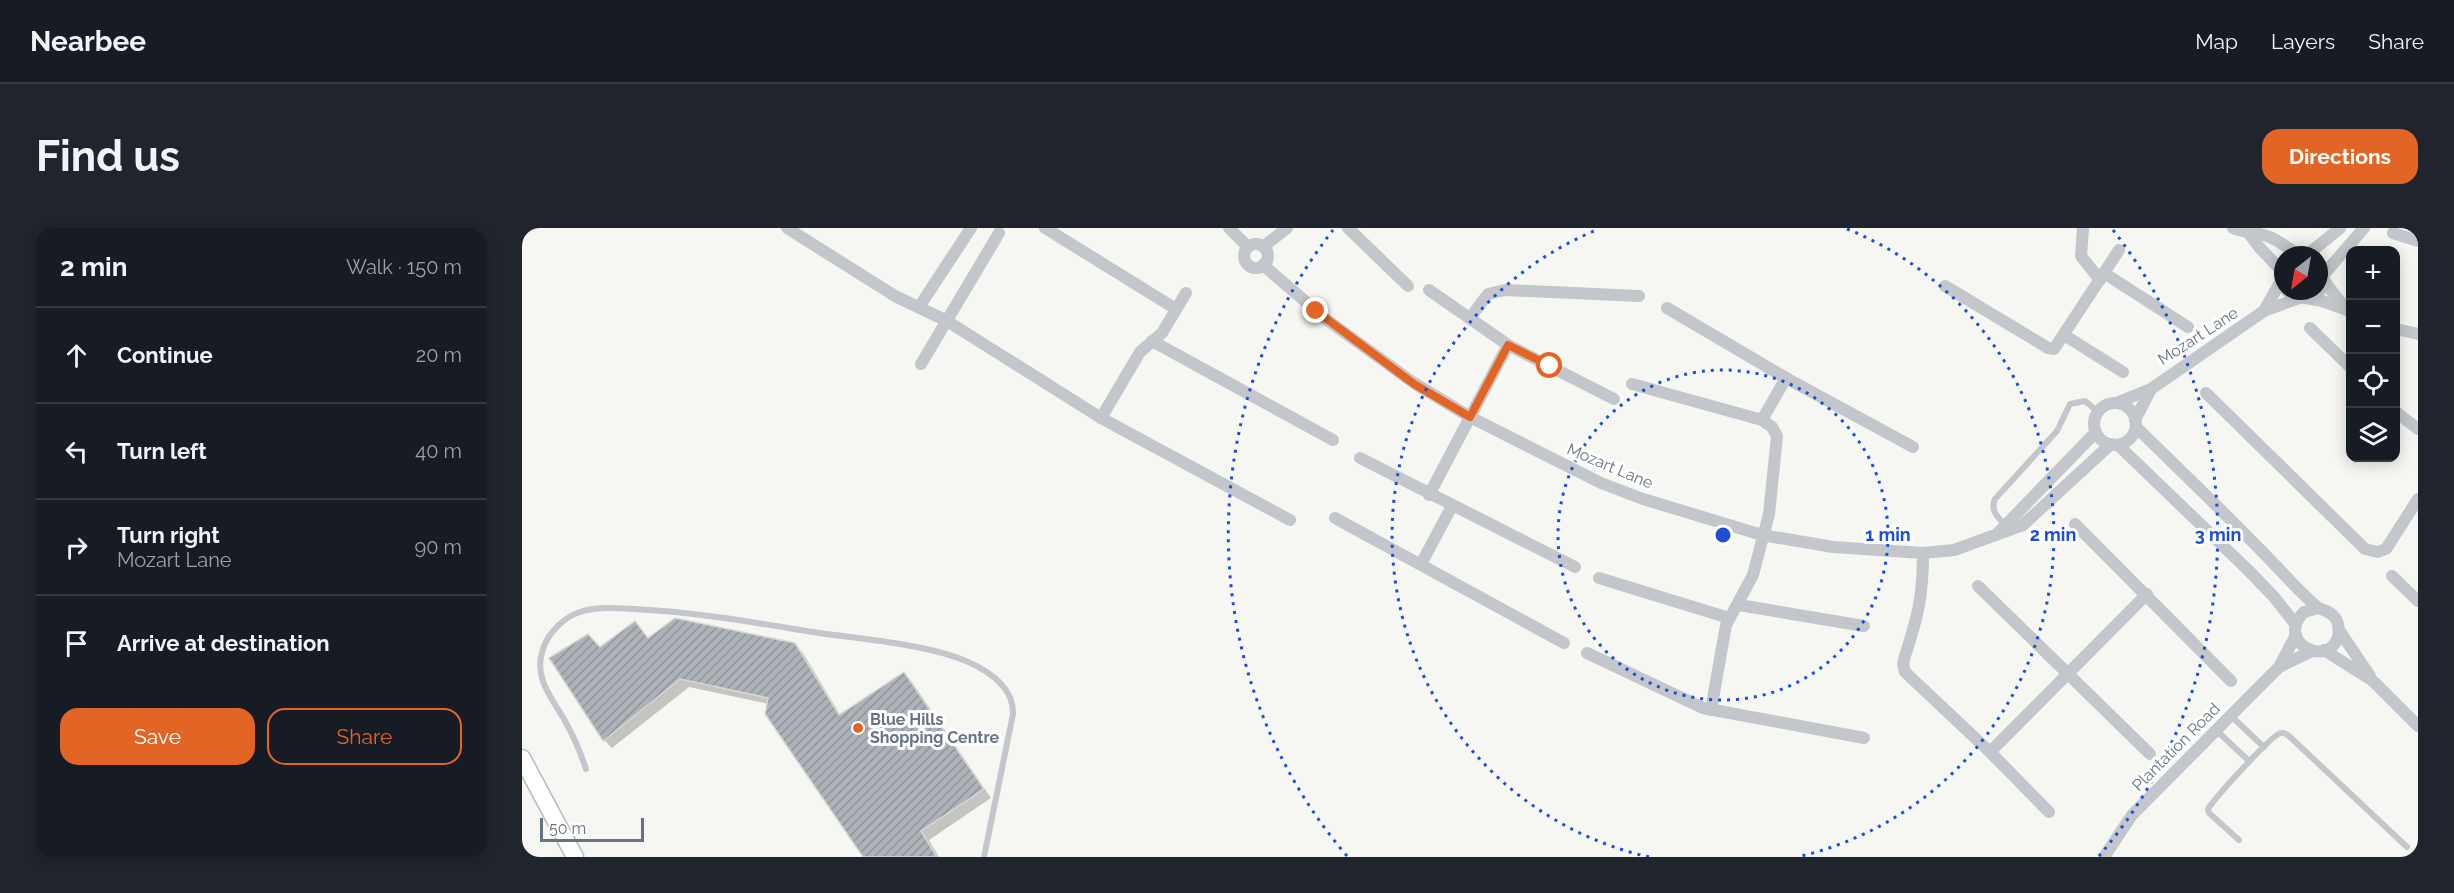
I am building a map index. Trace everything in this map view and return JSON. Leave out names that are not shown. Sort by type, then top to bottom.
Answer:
[{"type":"main road","points":[[522,758],[575,857]]},
{"type":"street","points":[[787,228],[895,296],[947,321],[1101,418],[1290,520]]},
{"type":"street","points":[[919,307],[971,228]]},
{"type":"street","points":[[1045,228],[1176,309]]},
{"type":"street","points":[[1229,228],[1248,247]]},
{"type":"street","points":[[1263,247],[1287,228]]},
{"type":"street","points":[[1348,228],[1408,286]]},
{"type":"street","points":[[2083,228],[2081,256],[2102,277],[2188,327]]},
{"type":"street","points":[[2233,228],[2250,234],[2265,235],[2285,246]]},
{"type":"street","points":[[2318,246],[2340,228]]},
{"type":"street","points":[[2328,267],[2364,228]]},
{"type":"street","points":[[921,364],[999,233]]},
{"type":"street","points":[[2394,233],[2418,242]]},
{"type":"street","points":[[2250,234],[2274,265]]},
{"type":"street","points":[[1256,244],[1263,247],[1268,257],[1263,265],[1255,268],[1248,265],[1244,258],[1248,247],[1256,244]]},
{"type":"street","points":[[1945,286],[2048,348],[2054,349],[2119,250]]},
{"type":"street","name":"Mozart Lane","points":[[1263,265],[1336,327],[1414,384],[1470,417],[1614,488],[1762,534],[1833,547],[1923,553],[1954,550],[2023,525],[2115,445]]},
{"type":"street","points":[[2328,282],[2346,307]]},
{"type":"street","points":[[1429,290],[1508,345],[1614,399]]},
{"type":"street","points":[[1470,318],[1488,294],[1505,290],[1639,296]]},
{"type":"street","points":[[1101,418],[1140,352],[1164,330],[1186,292]]},
{"type":"street","name":"Mozart Lane","points":[[2264,311],[2274,293]]},
{"type":"street","name":"Mozart Lane","points":[[2116,403],[2151,389],[2264,311],[2297,300]]},
{"type":"street","points":[[2310,300],[2346,309]]},
{"type":"street","points":[[1667,308],[1786,378],[1913,447]]},
{"type":"street","points":[[2310,328],[2346,363]]},
{"type":"street","points":[[2400,330],[2418,334]]},
{"type":"street","points":[[2064,335],[2123,372]]},
{"type":"street","points":[[1152,341],[1333,440]]},
{"type":"street","points":[[1429,495],[1508,345]]},
{"type":"street","points":[[1762,420],[1786,378]]},
{"type":"street","points":[[1632,384],[1762,420],[1775,430],[1777,440],[1772,501],[1753,575],[1739,605],[1729,618],[1711,710]]},
{"type":"street","points":[[2115,445],[2130,439],[2151,389]]},
{"type":"street","points":[[2206,393],[2365,549],[2378,552],[2386,549],[2418,499]]},
{"type":"street","points":[[2373,681],[2339,630],[2331,613],[2319,608],[2136,424],[2129,408],[2116,403],[2109,404],[2098,412],[2095,418],[2099,438],[2115,445],[2248,570],[2274,597],[2296,630],[2302,645],[2345,662],[2373,681],[2418,726]]},
{"type":"street","points":[[2400,415],[2418,429]]},
{"type":"street","name":"Mozart Lane","points":[[1995,536],[2096,432]]},
{"type":"street","points":[[1360,458],[1452,507],[1575,567]]},
{"type":"street","points":[[1421,564],[1452,507]]},
{"type":"street","points":[[1335,518],[1564,643]]},
{"type":"street","points":[[2075,524],[2230,681]]},
{"type":"street","points":[[1923,553],[1920,607],[1903,668],[1910,678],[1990,752],[2049,812]]},
{"type":"street","points":[[2392,576],[2418,601]]},
{"type":"street","points":[[1599,578],[1729,618]]},
{"type":"street","points":[[1978,585],[2150,754]]},
{"type":"street","points":[[1990,752],[2146,594]]},
{"type":"street","points":[[1739,605],[1864,626]]},
{"type":"street","points":[[2296,630],[2304,612],[2319,608]]},
{"type":"street","name":"Plantation Road","points":[[2104,857],[2132,815],[2279,667],[2296,630]]},
{"type":"street","points":[[2318,651],[2335,642],[2339,630]]},
{"type":"street","name":"Plantation Road","points":[[2279,667],[2318,651]]},
{"type":"street","points":[[1587,653],[1679,698],[1711,710],[1864,738]]},
{"type":"lane","points":[[2006,526],[1994,512],[1995,499],[2057,431],[2070,404],[2085,401],[2098,412]]},
{"type":"lane","points":[[586,769],[578,746],[544,687],[539,672],[539,662],[548,638],[567,619],[579,612],[613,608],[680,612],[897,644],[964,660],[991,674],[1003,685],[1012,699],[1013,714],[984,857]]},
{"type":"lane","points":[[2230,716],[2264,747]]},
{"type":"lane","points":[[2216,730],[2249,761]]},
{"type":"lane","points":[[2239,840],[2209,813],[2208,809],[2249,761],[2278,733],[2289,736],[2407,848]]},
{"type":"building","name":"Blue Hills Shopping Centre","points":[[675,618],[795,643],[839,715],[904,672],[984,789],[921,831],[937,857],[863,857],[765,714],[768,698],[680,679],[603,741],[549,658],[588,634],[600,647],[635,621],[648,638]]},
{"type":"place","name":"Blue Hills Shopping Centre","points":[[858,728]]},
{"type":"route","points":[[1316,311],[1414,384],[1446,405],[1470,417],[1508,345],[1550,366]]}]
